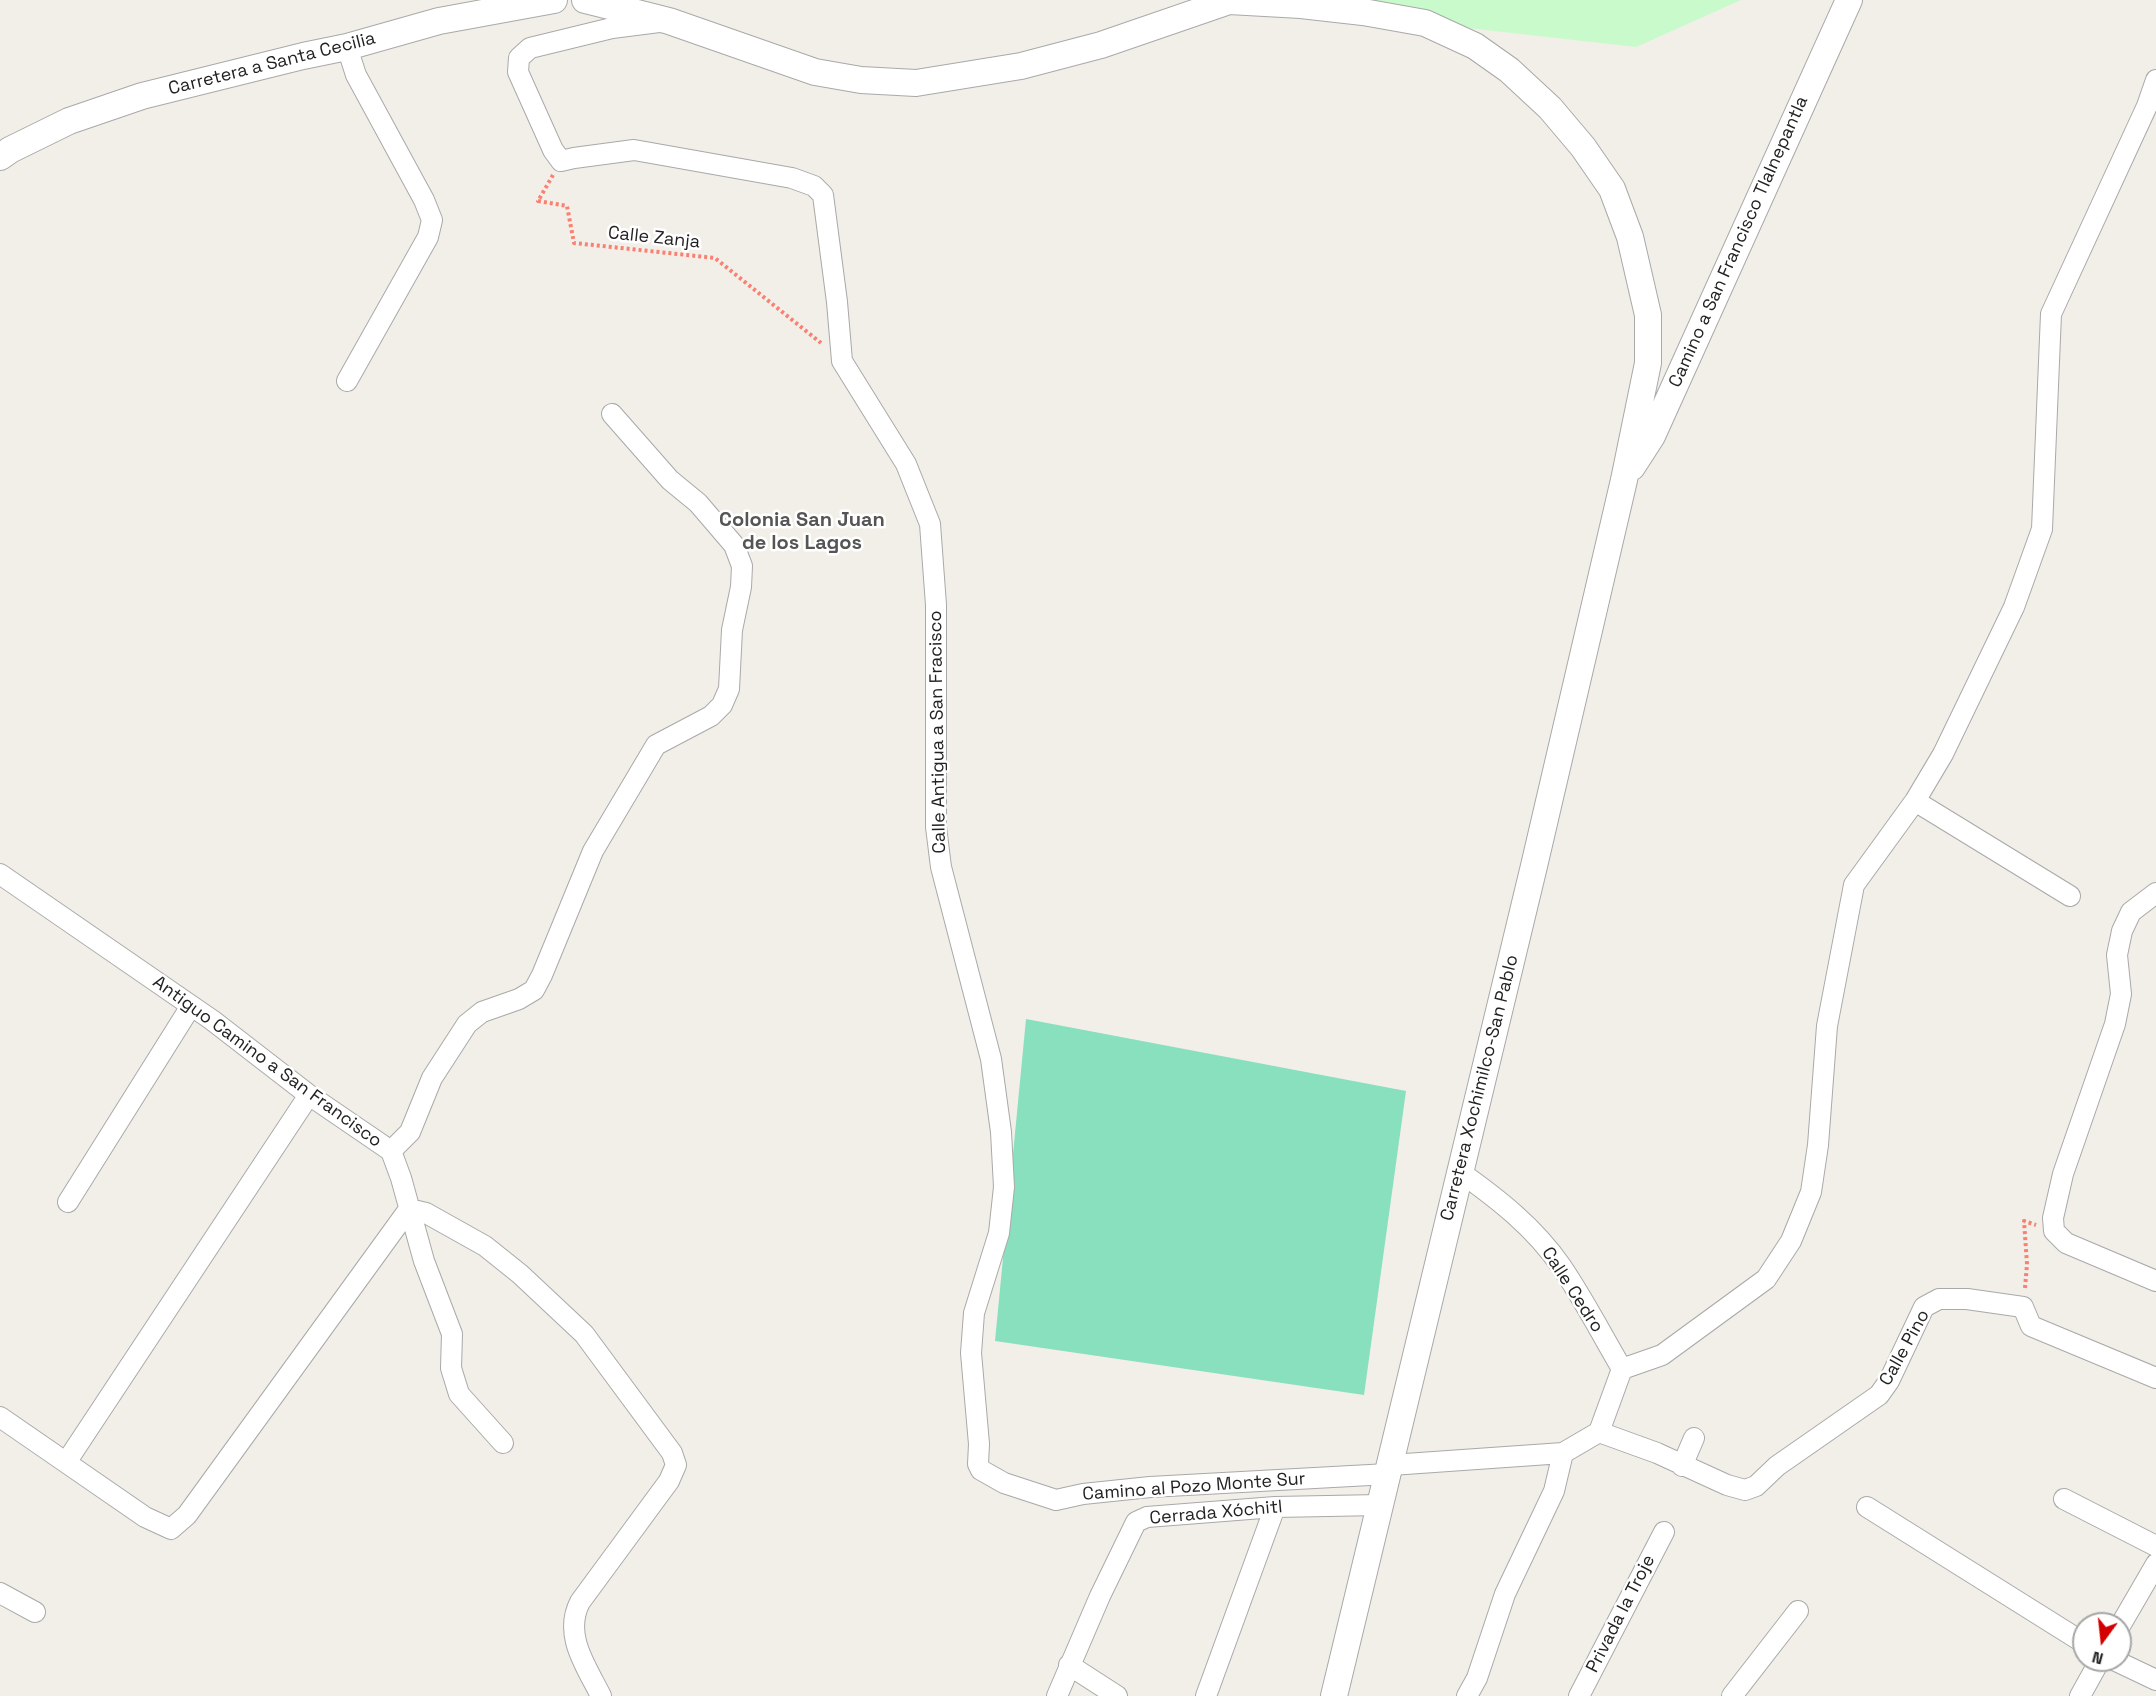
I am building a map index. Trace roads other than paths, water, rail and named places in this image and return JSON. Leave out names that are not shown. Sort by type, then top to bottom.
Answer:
[{"type":"street","name":"Carretera a Santa Cecilia","points":[[0,158],[10,150],[69,121],[142,96],[347,47],[439,21],[554,0]]},
{"type":"street","points":[[585,0],[669,21],[815,72],[861,80],[916,83],[1021,66],[1101,45],[1231,1],[1353,10],[1425,23],[1475,46],[1509,70],[1550,108],[1583,147],[1612,189],[1630,237],[1648,315],[1648,363],[1624,480]]},
{"type":"street","name":"Camino a San Francisco Tlalnepantla","points":[[1624,480],[1652,436],[1849,0]]},
{"type":"street","name":"Calle Antigua a San Fracisco","points":[[669,21],[612,28],[530,48],[519,58],[518,72],[561,161],[633,150],[792,178],[814,186],[823,195],[842,361],[906,464],[930,524],[936,605],[936,827],[940,867],[991,1059],[1004,1188],[999,1233],[974,1313],[971,1353],[979,1444],[978,1464],[981,1470],[1004,1483]]},
{"type":"street","points":[[347,47],[356,75],[424,200],[432,220],[428,237],[347,381]]},
{"type":"street","points":[[1389,1470],[1563,1453],[1599,1432],[1622,1369],[1662,1354],[1766,1279],[1791,1241],[1811,1192],[1818,1145],[1827,1026],[1854,885],[1915,801],[1943,754],[2014,607],[2042,529],[2051,314],[2147,106],[2156,81]]},
{"type":"street","points":[[391,1151],[410,1132],[432,1078],[467,1023],[482,1012],[519,999],[534,990],[593,851],[656,745],[711,716],[722,705],[729,689],[732,630],[742,576],[742,566],[734,545],[698,503],[670,480],[612,414]]},
{"type":"street","name":"Carretera Xochimilco-San Pablo","points":[[1334,1696],[1537,855],[1624,480]]},
{"type":"street","points":[[1915,801],[2070,896]]},
{"type":"street","name":"Antiguo Camino a San Francisco","points":[[0,874],[191,1006],[309,1095],[391,1151],[424,1261],[452,1334],[452,1368],[459,1394],[503,1443]]},
{"type":"street","points":[[2156,893],[2132,912],[2122,931],[2117,955],[2121,994],[2115,1024],[2063,1174],[2053,1218],[2054,1231],[2066,1243],[2156,1281]]},
{"type":"street","points":[[68,1202],[191,1006]]},
{"type":"street","points":[[67,1461],[309,1095]]},
{"type":"street","name":"Calle Cedro","points":[[1460,1172],[1492,1195],[1527,1225],[1560,1265],[1622,1369]]},
{"type":"street","points":[[0,1417],[67,1461],[145,1517],[171,1529],[187,1515],[409,1209],[426,1213],[485,1246],[520,1274],[584,1334],[672,1454],[676,1465],[669,1481],[575,1611],[577,1648],[601,1696]]},
{"type":"street","name":"Calle Pino","points":[[1599,1432],[1657,1453],[1727,1485],[1745,1490],[1756,1486],[1777,1466],[1879,1395],[1888,1382],[1924,1307],[1939,1299],[1967,1299],[2023,1307],[2031,1326],[2156,1378]]},
{"type":"street","points":[[1683,1466],[1694,1438]]},
{"type":"street","points":[[1467,1696],[1477,1678],[1505,1594],[1554,1491],[1563,1453]]},
{"type":"street","name":"Camino al Pozo Monte Sur","points":[[1004,1483],[1056,1500],[1083,1494],[1389,1470]]},
{"type":"street","points":[[2064,1499],[2156,1546]]},
{"type":"street","name":"Cerrada Xóchitl","points":[[1057,1696],[1100,1596],[1136,1522],[1147,1517],[1275,1508],[1380,1505]]},
{"type":"street","points":[[1868,1507],[2072,1635]]},
{"type":"street","points":[[1206,1696],[1275,1508]]},
{"type":"street","name":"Privada la Troje","points":[[1579,1696],[1664,1532]]},
{"type":"street","points":[[2128,1612],[2156,1564]]},
{"type":"street","points":[[0,1593],[35,1612]]},
{"type":"street","points":[[1732,1696],[1798,1611]]},
{"type":"street","points":[[1069,1665],[1117,1696]]},
{"type":"street","points":[[2132,1669],[2156,1680]]},
{"type":"street","points":[[2080,1696],[2093,1672]]},
{"type":"district","name":"Colonia San Juan de los Lagos","points":[[802,532]]}]
